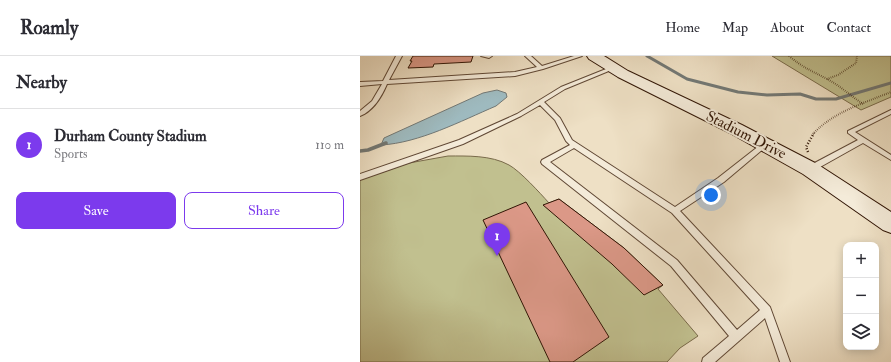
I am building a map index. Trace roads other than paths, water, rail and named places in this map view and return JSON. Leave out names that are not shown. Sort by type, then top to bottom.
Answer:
[{"type":"street","name":"Stadium Drive","points":[[594,56],[613,68],[766,144],[816,165],[891,224]]},
{"type":"lane","points":[[360,114],[365,111],[378,97],[386,83],[388,73],[399,56]]},
{"type":"lane","points":[[484,56],[489,56]]},
{"type":"lane","points":[[528,56],[541,68]]},
{"type":"lane","points":[[360,84],[502,76],[530,71],[579,56]]},
{"type":"lane","points":[[360,177],[461,142],[519,115],[563,88],[613,68]]},
{"type":"lane","points":[[541,102],[558,119],[569,141],[675,211],[767,310],[785,362]]},
{"type":"lane","points":[[891,112],[850,132],[891,158]]},
{"type":"lane","points":[[816,165],[863,140]]},
{"type":"lane","points":[[675,211],[721,180],[766,144]]},
{"type":"lane","points":[[574,145],[545,162],[674,263],[736,337]]},
{"type":"lane","points":[[707,362],[767,310]]},
{"type":"water","points":[[497,90],[506,93],[507,97],[496,106],[425,136],[381,145],[384,138],[483,93]]},
{"type":"waterway","points":[[647,56],[687,79],[738,92],[767,95],[800,94],[816,99],[836,99],[891,83]]},
{"type":"waterway","points":[[360,151],[368,150],[386,143]]},
{"type":"place","name":"Durham County Stadium","points":[[497,256]]}]
